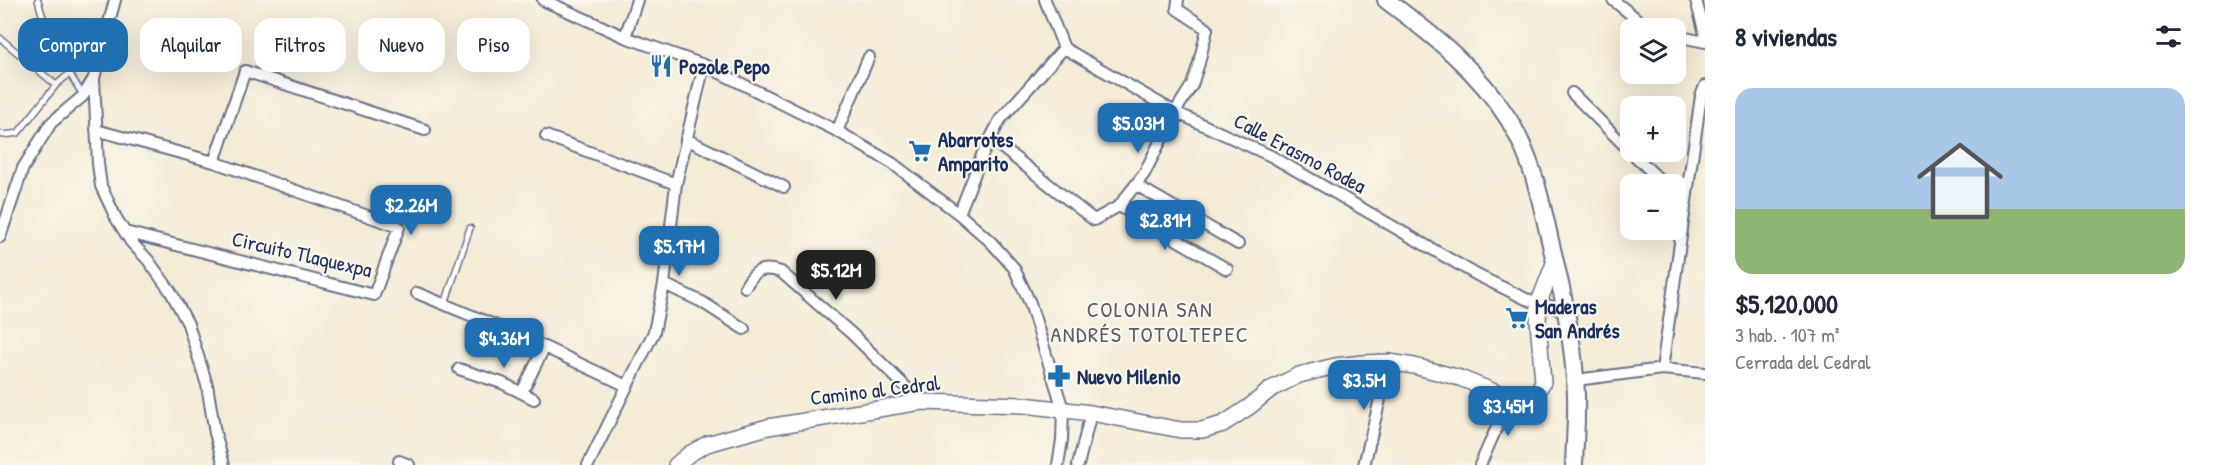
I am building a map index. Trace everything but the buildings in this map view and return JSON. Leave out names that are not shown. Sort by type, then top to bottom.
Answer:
[{"type":"main road","points":[[1386,0],[1444,44],[1486,88],[1509,120],[1527,154],[1555,261],[1572,345],[1576,380],[1574,465]]},
{"type":"street","points":[[0,237],[23,168],[51,123],[84,96],[94,78],[115,0]]},
{"type":"street","points":[[543,0],[625,37],[704,65],[837,131],[892,163],[959,214],[991,242],[1014,268],[1030,303],[1062,409],[1062,440],[1058,465]]},
{"type":"street","points":[[625,37],[637,0]]},
{"type":"street","points":[[959,214],[1000,120],[1064,48],[1045,0]]},
{"type":"street","points":[[991,138],[1094,220],[1119,206],[1144,174],[1175,112],[1192,85],[1208,33],[1206,27],[1177,9],[1178,0]]},
{"type":"street","points":[[1613,0],[1636,18]]},
{"type":"street","points":[[1696,0],[1705,34]]},
{"type":"street","points":[[1686,38],[1705,42]]},
{"type":"street","name":"Calle Erasmo Rodea","points":[[1064,48],[1175,112],[1271,156],[1477,275],[1526,299],[1566,311]]},
{"type":"street","points":[[837,131],[869,57]]},
{"type":"street","points":[[588,465],[654,332],[664,284],[676,184],[704,65]]},
{"type":"street","points":[[214,162],[245,71],[425,130]]},
{"type":"street","points":[[94,78],[101,186],[116,218],[171,292],[188,324],[207,385],[215,433],[224,465]]},
{"type":"street","points":[[1686,198],[1701,96],[1705,86]]},
{"type":"street","points":[[1572,93],[1620,140]]},
{"type":"street","name":"Circuito Tlaquexpa","points":[[96,130],[214,162],[399,227],[374,295],[125,232]]},
{"type":"street","points":[[546,136],[676,184]]},
{"type":"street","points":[[686,139],[784,187]]},
{"type":"street","points":[[1642,162],[1654,174]]},
{"type":"street","points":[[1136,185],[1238,244]]},
{"type":"street","points":[[1119,206],[1227,269]]},
{"type":"street","points":[[1662,369],[1680,240]]},
{"type":"street","points":[[1480,465],[1510,398],[1522,399],[1532,396],[1543,382],[1538,321],[1539,303],[1555,261]]},
{"type":"street","points":[[745,287],[753,275],[760,270],[770,268],[781,272],[859,341],[921,402]]},
{"type":"street","points":[[664,284],[702,302],[744,329]]},
{"type":"street","points":[[417,293],[627,386]]},
{"type":"street","points":[[522,392],[544,348]]},
{"type":"street","points":[[1364,465],[1389,362]]},
{"type":"street","name":"Camino al Cedral","points":[[676,465],[689,454],[707,444],[768,427],[921,402],[1024,405],[1090,413],[1181,430],[1202,430],[1222,424],[1249,407],[1271,389],[1299,375],[1335,366],[1389,362],[1460,378],[1510,398]]},
{"type":"street","points":[[459,369],[522,392],[534,399]]},
{"type":"street","points":[[1576,380],[1662,369],[1705,373]]},
{"type":"street","points":[[1078,465],[1090,413]]},
{"type":"lane","points":[[39,0],[44,22],[69,74],[84,96]]},
{"type":"lane","points":[[0,38],[56,85]]},
{"type":"lane","points":[[0,134],[18,133],[56,85],[69,74]]},
{"type":"lane","points":[[445,304],[470,228]]},
{"type":"place","name":"Pozole Pepo","points":[[661,66]]},
{"type":"place","name":"Abarrotes Amparito","points":[[920,151]]},
{"type":"place","name":"Maderas San Andrés","points":[[1517,318]]},
{"type":"place","name":"Nuevo Milenio","points":[[1059,376]]},
{"type":"district","name":"COLONIA SAN ANDRÉS TOTOLTEPEC","points":[[1150,322]]}]
